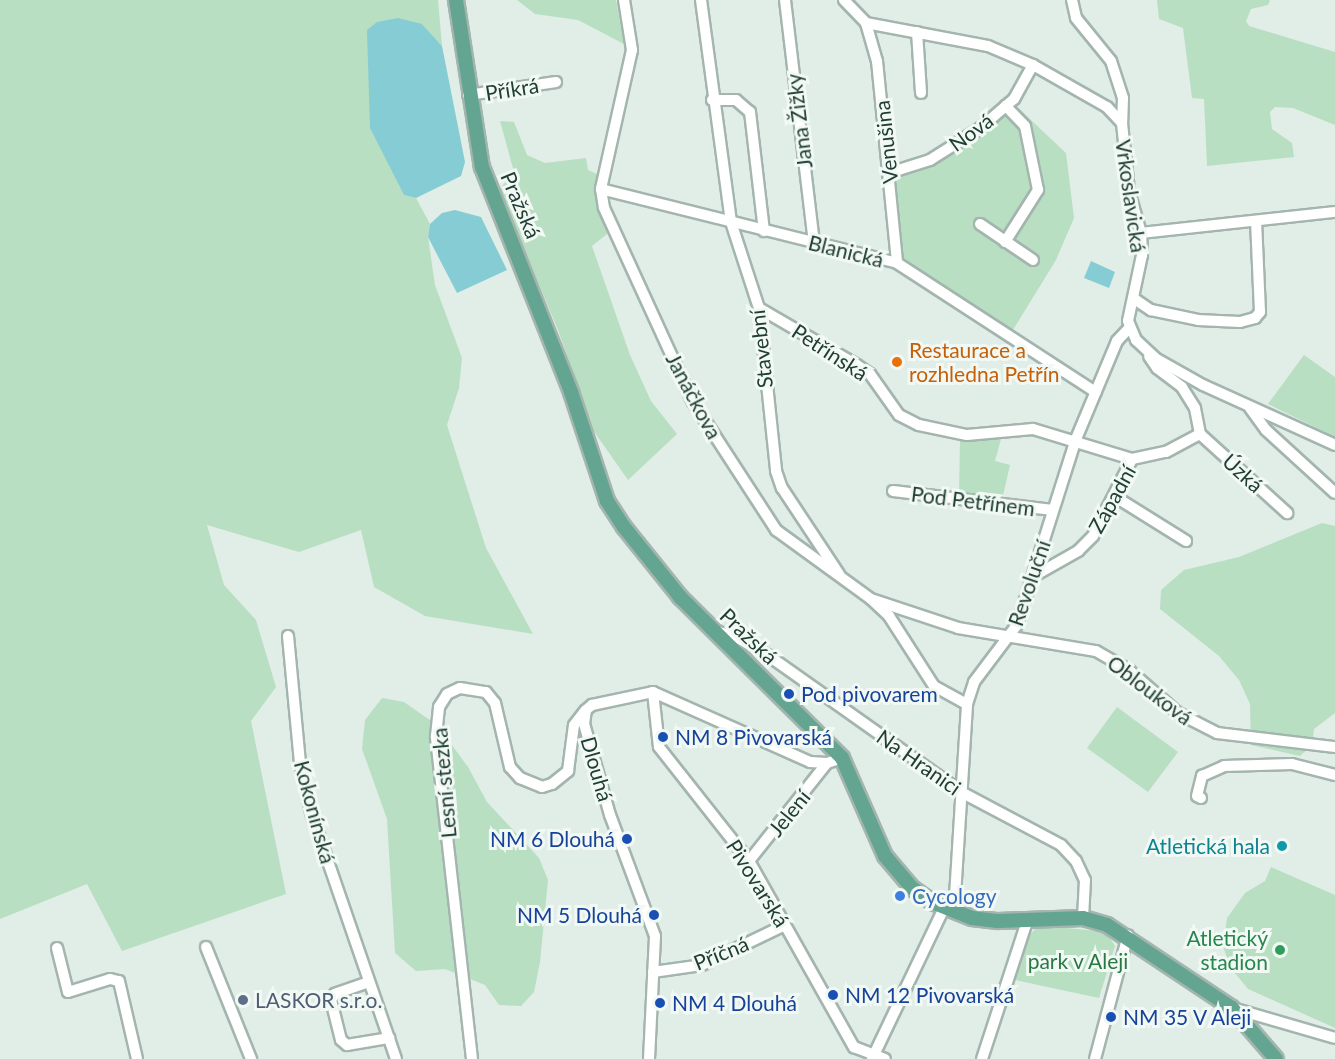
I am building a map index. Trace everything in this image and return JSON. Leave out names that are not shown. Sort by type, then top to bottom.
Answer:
[{"type":"main road","name":"Pražská","points":[[456,0],[468,95],[482,167],[567,381],[607,501],[656,568],[713,631],[842,758],[891,866],[912,888],[949,910],[998,921],[1028,918],[1083,918],[1128,935],[1232,1008],[1276,1059]]},
{"type":"street","name":"Janáčkova","points":[[624,0],[632,50],[601,189],[604,208],[693,402],[776,530],[871,599],[889,616],[934,686],[968,705]]},
{"type":"street","name":"Stavební","points":[[701,0],[712,100],[731,222],[759,308],[776,471],[782,488],[845,582]]},
{"type":"street","name":"Jana Žižky","points":[[785,0],[813,243]]},
{"type":"street","points":[[844,0],[866,23]]},
{"type":"street","points":[[1072,0],[1076,18],[1111,61],[1123,98],[1122,123]]},
{"type":"street","name":"Vrkoslavická","points":[[866,23],[988,46],[1033,65],[1107,107],[1122,123],[1129,190],[1141,233],[1142,255],[1132,298],[1129,328]]},
{"type":"street","name":"Venušina","points":[[866,23],[877,61],[897,263]]},
{"type":"street","points":[[916,32],[921,93]]},
{"type":"street","name":"Nová","points":[[889,173],[930,160],[979,129],[1014,99],[1033,65]]},
{"type":"street","name":"Příkrá","points":[[468,95],[555,82]]},
{"type":"street","points":[[712,100],[736,100],[750,112],[764,231]]},
{"type":"street","points":[[1005,242],[1038,190],[1025,126],[1006,106]]},
{"type":"street","name":"Blanická","points":[[601,189],[897,263],[1096,392]]},
{"type":"street","points":[[1141,233],[1335,212]]},
{"type":"street","points":[[1132,298],[1151,310],[1198,320],[1240,322],[1255,318],[1260,312],[1256,222]]},
{"type":"street","points":[[980,224],[1033,260]]},
{"type":"street","name":"Petřínská","points":[[759,308],[870,374],[899,415],[919,425],[967,435],[1023,428],[1076,439],[1132,459]]},
{"type":"street","points":[[1129,328],[1157,368],[1182,387],[1191,401],[1200,434]]},
{"type":"street","name":"Revoluční","points":[[873,1058],[949,910],[968,705],[974,682],[1010,639],[1034,576],[1076,439],[1117,341],[1129,328]]},
{"type":"street","points":[[1146,350],[1203,385],[1335,445]]},
{"type":"street","points":[[1248,405],[1266,430],[1335,493]]},
{"type":"street","name":"Západní","points":[[1034,576],[1078,551],[1093,536],[1132,459],[1166,452],[1200,434]]},
{"type":"street","name":"Úzká","points":[[1200,434],[1287,513]]},
{"type":"street","name":"Pod Petřínem","points":[[893,491],[1053,510]]},
{"type":"street","points":[[1114,496],[1186,541]]},
{"type":"street","name":"Oblouková","points":[[871,599],[958,628],[1010,639],[1096,651],[1130,670],[1178,713],[1217,733],[1332,745]]},
{"type":"street","name":"Na Hranici","points":[[713,631],[734,636],[769,656],[961,792],[1061,845],[1076,861],[1084,880],[1083,918]]},
{"type":"street","name":"Kokonínská","points":[[288,636],[304,782],[396,1059]]},
{"type":"street","name":"Lesní stezka","points":[[472,1059],[436,736],[440,707],[447,694],[460,688],[486,692],[495,703],[510,767],[520,778],[542,787],[552,784],[568,771],[574,725],[586,710]]},
{"type":"street","points":[[653,692],[810,762],[827,763],[842,758]]},
{"type":"street","name":"Dlouhá","points":[[649,1059],[655,936],[610,815],[584,724],[586,710],[592,705],[653,692]]},
{"type":"street","name":"Pivovarská","points":[[653,692],[659,747],[749,861],[855,1047],[873,1058],[885,1059]]},
{"type":"street","name":"Jelení","points":[[749,861],[827,763]]},
{"type":"street","points":[[1201,798],[1197,796],[1202,776],[1224,766],[1292,764],[1335,775]]},
{"type":"street","points":[[982,1059],[1028,918]]},
{"type":"street","name":"Příčná","points":[[653,972],[702,965],[785,925]]},
{"type":"street","points":[[1095,1059],[1128,935]]},
{"type":"street","points":[[206,947],[251,1059]]},
{"type":"street","points":[[57,948],[68,992],[110,979],[119,981],[137,1059]]},
{"type":"street","points":[[369,982],[335,994],[331,1000],[341,1040],[347,1045],[389,1038]]},
{"type":"street","points":[[1232,1008],[1335,1038]]},
{"type":"green space","points":[[0,0],[438,0],[442,46],[422,24],[404,195],[416,198],[430,224],[428,237],[435,285],[462,358],[459,388],[447,425],[486,548],[533,634],[425,616],[374,587],[361,530],[299,552],[207,525],[224,585],[256,620],[276,687],[251,721],[286,894],[122,951],[87,884],[0,919]]},
{"type":"green space","points":[[517,0],[616,0],[624,44],[578,20],[535,14]]},
{"type":"green space","points":[[1157,0],[1270,0],[1268,5],[1251,9],[1246,21],[1249,26],[1335,52],[1335,125],[1293,108],[1275,107],[1270,112],[1272,129],[1292,143],[1294,157],[1207,166],[1204,99],[1192,98],[1183,28],[1159,19]]},
{"type":"green space","points":[[1015,105],[1066,153],[1074,218],[1056,260],[1011,333],[906,266],[901,255],[895,177],[935,165],[981,135]]},
{"type":"green space","points":[[500,121],[514,122],[527,155],[545,163],[586,158],[588,170],[599,175],[607,234],[592,246],[630,355],[651,401],[677,434],[628,480],[593,430],[558,330],[499,190],[514,172]]},
{"type":"green space","points":[[1304,355],[1335,377],[1335,437],[1268,404]]},
{"type":"green space","points":[[1001,439],[995,461],[1010,465],[1002,500],[959,495],[960,441]]},
{"type":"green space","points":[[1322,523],[1335,526],[1335,713],[1314,729],[1312,745],[1300,756],[1251,745],[1250,704],[1239,680],[1219,656],[1160,609],[1161,590],[1184,570],[1239,557]]},
{"type":"green space","points":[[382,698],[404,702],[437,725],[468,767],[487,802],[539,858],[548,880],[540,962],[534,992],[521,1006],[499,1005],[485,985],[445,969],[416,971],[395,953],[387,819],[362,749],[365,720]]},
{"type":"green space","points":[[1117,707],[1178,752],[1148,792],[1087,748]]},
{"type":"green space","name":"Atletický stadion","points":[[1271,867],[1335,895],[1335,1028],[1248,989],[1230,967],[1223,946],[1227,918],[1245,893],[1265,881]]},
{"type":"green space","name":"park v Aleji","points":[[1045,926],[1098,931],[1108,935],[1115,946],[1099,998],[1015,980],[1028,937],[1036,928]]},
{"type":"water","points":[[398,18],[422,24],[442,46],[465,162],[461,176],[416,198],[404,195],[370,128],[367,30],[377,22]]},
{"type":"water","points":[[455,210],[481,217],[507,270],[457,293],[428,237],[430,224],[442,213]]},
{"type":"water","points":[[1091,261],[1115,272],[1109,288],[1084,278]]},
{"type":"place","name":"Restaurace a rozhledna Petřín","points":[[897,362]]},
{"type":"place","name":"Pod pivovarem","points":[[789,694]]},
{"type":"place","name":"NM 8 Pivovarská","points":[[663,737]]},
{"type":"place","name":"NM 6 Dlouhá","points":[[627,839]]},
{"type":"place","name":"Atletická hala","points":[[1282,846]]},
{"type":"place","name":"Cycology","points":[[900,896]]},
{"type":"place","name":"NM 5 Dlouhá","points":[[654,915]]},
{"type":"place","name":"Atletický stadion","points":[[1280,950]]},
{"type":"place","name":"NM 12 Pivovarská","points":[[833,995]]},
{"type":"place","name":"LASKOR s.r.o.","points":[[243,1000]]},
{"type":"place","name":"NM 4 Dlouhá","points":[[660,1003]]},
{"type":"place","name":"NM 35 V Aleji","points":[[1111,1017]]}]
